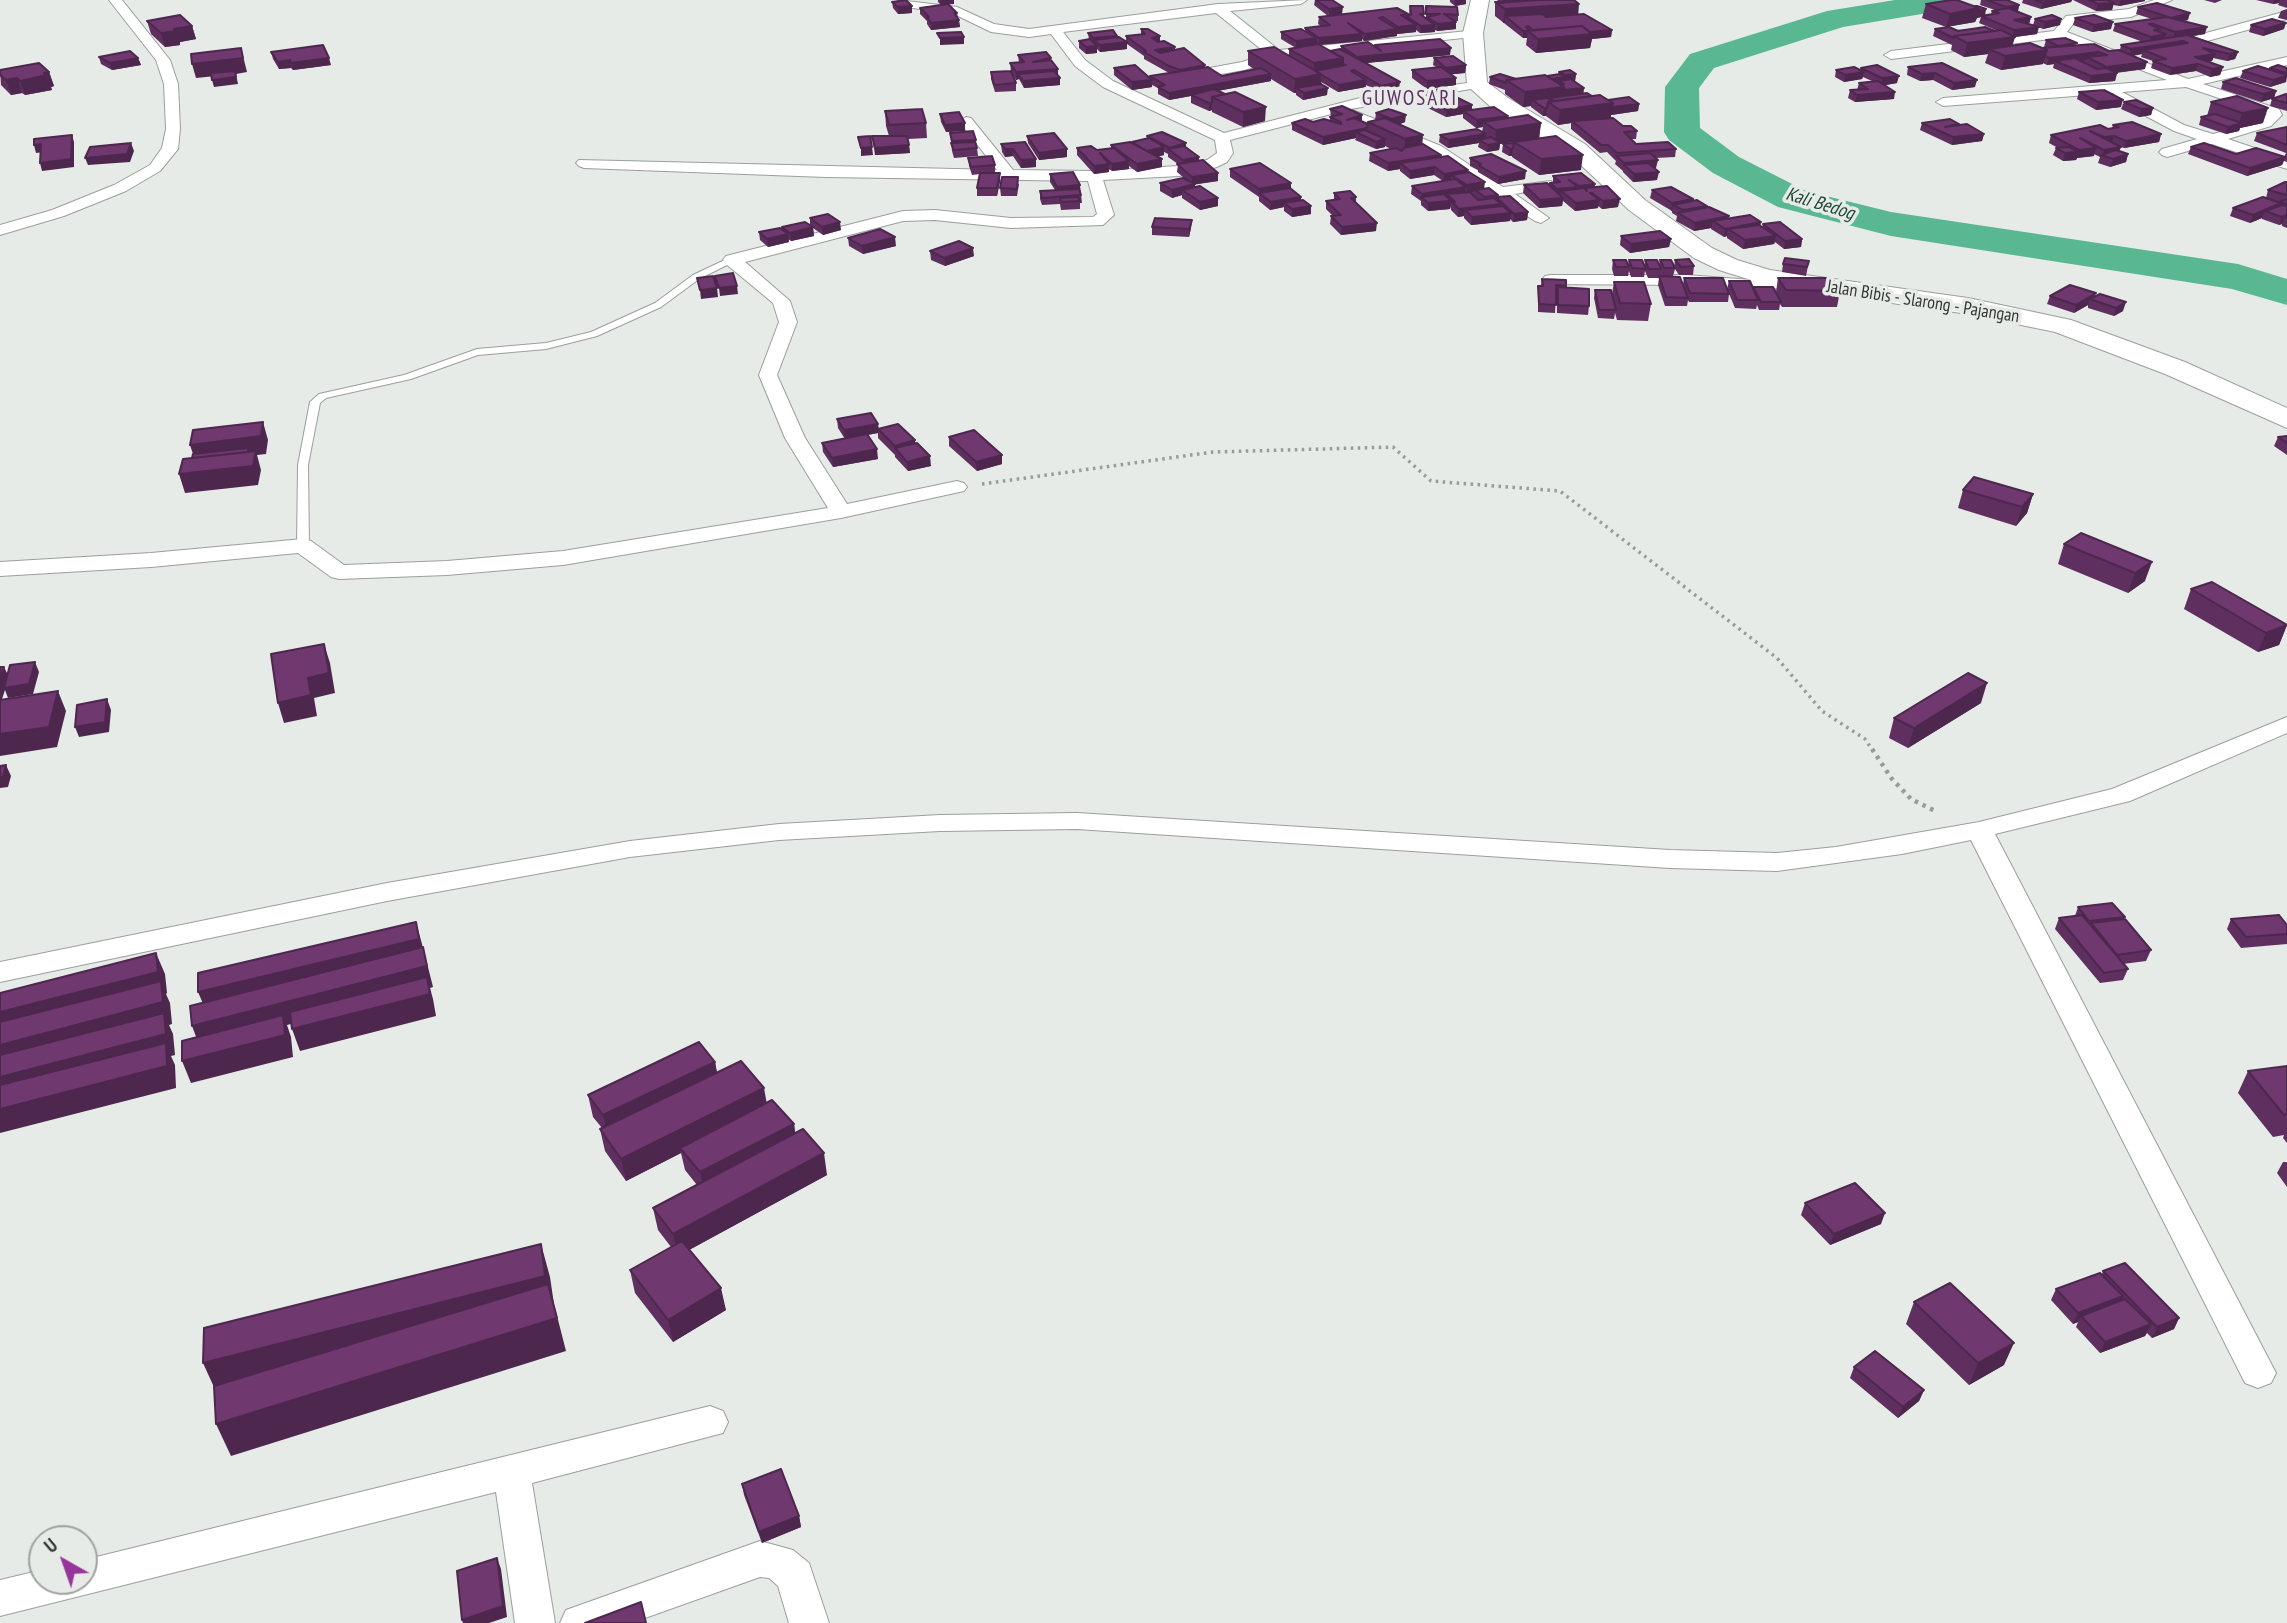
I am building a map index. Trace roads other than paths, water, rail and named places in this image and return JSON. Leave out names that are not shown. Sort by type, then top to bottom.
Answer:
[{"type":"main road","points":[[1477,84],[1473,33],[1480,0]]},
{"type":"main road","name":"Jalan Bibis - Slarong - Pajangan","points":[[1477,84],[1500,103],[1577,149],[1637,205],[1693,246],[1744,271],[1794,282],[1968,306],[2062,326],[2175,368],[2287,419]]},
{"type":"street","points":[[0,230],[58,213],[120,188],[155,168],[170,149],[173,129],[172,84],[163,60],[115,0]]},
{"type":"street","points":[[904,0],[911,4],[957,11],[1004,32],[1055,31],[1218,8],[1301,0]]},
{"type":"street","points":[[2059,34],[2071,19],[2131,13],[2166,0]]},
{"type":"street","points":[[1218,8],[1302,74]]},
{"type":"street","points":[[2200,38],[2287,15]]},
{"type":"street","points":[[1055,31],[1080,63],[1108,84],[1222,138],[1334,100],[1353,104],[1477,84]]},
{"type":"street","points":[[1163,80],[1244,66],[1278,55],[1473,33]]},
{"type":"street","points":[[1891,55],[2059,34],[2187,83],[2269,109],[2275,115],[2256,127],[2167,152]]},
{"type":"street","points":[[1943,102],[2187,83],[2287,61]]},
{"type":"street","points":[[2267,65],[2287,73]]},
{"type":"street","points":[[2106,88],[2166,122],[2287,164]]},
{"type":"street","points":[[1334,100],[1436,149],[1541,218]]},
{"type":"street","points":[[2270,119],[2287,124]]},
{"type":"street","points":[[966,121],[1010,176]]},
{"type":"street","points":[[584,163],[825,172],[1094,176],[1179,171],[1212,164],[1222,159],[1225,153],[1222,138]]},
{"type":"street","points":[[732,260],[902,216],[936,215],[1011,223],[1097,222],[1106,215],[1094,176]]},
{"type":"street","points":[[1439,201],[1545,184]]},
{"type":"street","points":[[732,260],[781,301],[788,322],[768,375],[796,438],[841,512]]},
{"type":"street","points":[[1551,280],[1686,280],[1752,285],[1794,282]]},
{"type":"street","points":[[0,569],[150,560],[303,546],[339,572],[447,568],[563,558],[841,512],[957,487]]},
{"type":"street","points":[[0,972],[387,892],[631,849],[779,832],[940,823],[1077,821],[1670,859],[1777,862],[1902,846],[2121,795],[2287,724]]},
{"type":"street","points":[[1985,828],[2258,1373]]},
{"type":"street","points":[[98,1575],[710,1422]]},
{"type":"street","points":[[512,1473],[535,1623]]},
{"type":"street","points":[[580,1623],[760,1559],[779,1562],[795,1576],[808,1623]]},
{"type":"street","points":[[0,1598],[28,1591]]},
{"type":"lane","points":[[303,546],[303,465],[315,402],[323,396],[407,377],[477,352],[546,345],[594,334],[658,305],[696,278],[732,260]]},
{"type":"waterway","name":"Kali Bedog","points":[[1935,0],[1929,4],[1838,18],[1702,61],[1682,87],[1682,132],[1726,165],[1792,199],[1891,224],[2238,277],[2287,292]]},
{"type":"district","name":"GUWOSARI","points":[[1410,99]]}]
